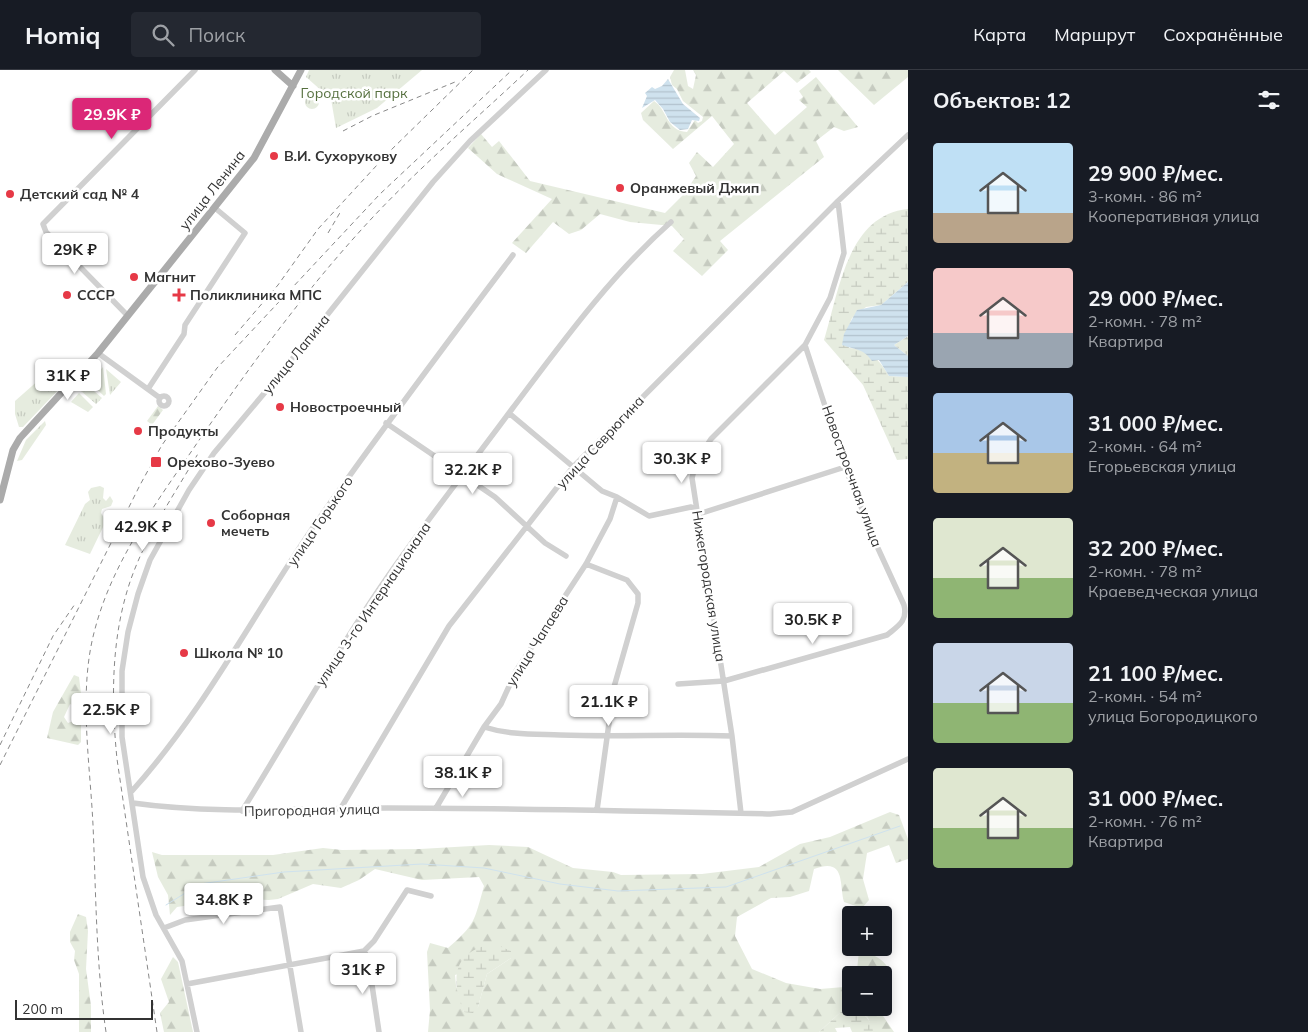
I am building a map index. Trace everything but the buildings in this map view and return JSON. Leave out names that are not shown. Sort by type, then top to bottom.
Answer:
[{"type":"main road","points":[[275,70],[293,86]]},
{"type":"main road","name":"улица Ленина","points":[[0,500],[13,450],[20,438],[98,353],[254,158],[301,70]]},
{"type":"street","points":[[127,315],[46,232],[43,224],[195,70]]},
{"type":"street","name":"улица Лапина","points":[[197,1032],[182,961],[156,915],[143,876],[132,791],[122,737],[122,671],[128,632],[138,594],[159,545],[214,453],[277,378],[433,182],[470,141],[546,70]]},
{"type":"street","name":"улица Севрюгина","points":[[341,808],[449,626],[573,467],[838,201],[908,135]]},
{"type":"street","name":"Нижегородская улица","points":[[741,813],[724,681],[692,478],[696,462],[706,446],[805,346],[830,298],[844,253],[838,201]]},
{"type":"street","points":[[148,389],[184,334],[185,326],[245,233],[215,208]]},
{"type":"street","name":"улица 3-го Интернационала","points":[[242,811],[331,664],[385,580],[462,474],[581,318],[640,252],[671,222]]},
{"type":"street","name":"улица Горького","points":[[132,791],[162,757],[198,709],[236,645],[313,527],[386,423],[513,255]]},
{"type":"street","name":"Новостроечная улица","points":[[724,681],[887,635],[904,621],[907,614],[876,544],[846,467],[805,346]]},
{"type":"street","points":[[98,353],[160,398]]},
{"type":"street","points":[[509,413],[602,491],[617,497],[649,516],[691,508],[702,513],[846,467]]},
{"type":"street","points":[[386,423],[495,497],[526,527],[566,556]]},
{"type":"street","name":"улица Чапаева","points":[[436,808],[484,727],[501,704],[516,671],[586,564],[610,519],[617,497]]},
{"type":"street","points":[[586,564],[627,580],[638,594],[638,604],[614,688],[598,810]]},
{"type":"street","points":[[678,684],[724,681]]},
{"type":"street","points":[[484,727],[505,733],[608,737],[671,734],[732,736]]},
{"type":"street","name":"Пригородная улица","points":[[133,803],[174,808],[242,811],[436,808],[741,813],[792,812],[908,759]]},
{"type":"street","points":[[187,984],[364,951],[374,941],[407,890],[431,896]]},
{"type":"street","points":[[164,928],[184,920],[280,907],[301,1032]]},
{"type":"street","points":[[364,951],[368,958],[379,1032]]},
{"type":"green space","name":"Городской парк","points":[[309,70],[422,70],[377,108],[336,128],[331,99],[306,77]]},
{"type":"green space","points":[[674,70],[685,70],[688,86],[693,89],[696,75],[693,70],[809,70],[811,72],[797,83],[784,71],[747,103],[775,135],[807,107],[799,100],[803,97],[799,91],[816,77],[858,127],[844,131],[834,127],[816,141],[824,157],[720,241],[728,250],[702,276],[673,251],[684,239],[672,226],[630,222],[600,214],[581,230],[569,234],[553,222],[526,253],[512,243],[552,199],[497,174],[468,148],[481,134],[492,147],[499,141],[530,181],[665,213],[684,194],[696,176],[689,163],[697,152],[713,167],[734,144],[712,116],[673,149],[643,120],[641,113],[654,101],[662,109],[671,124],[680,131],[687,132],[695,120],[698,123],[702,121],[703,117],[683,101],[677,89],[672,85],[670,77]]},
{"type":"green space","points":[[838,70],[908,70],[908,77],[874,105]]},
{"type":"green space","points":[[312,95],[317,97],[319,102],[317,107],[312,109],[307,107],[305,102],[307,97]]},
{"type":"green space","points":[[908,209],[908,282],[881,305],[866,307],[852,318],[849,326],[849,348],[873,356],[889,376],[908,377],[908,459],[897,460],[863,385],[824,340],[841,279],[859,240],[871,225],[887,214]]},
{"type":"green space","points":[[908,336],[908,356],[894,345]]},
{"type":"green space","points":[[103,367],[106,394],[104,396],[89,382]]},
{"type":"green space","points":[[106,369],[121,382],[110,395]]},
{"type":"green space","points":[[49,371],[63,385],[23,427],[19,427],[15,414],[15,401]]},
{"type":"green space","points":[[87,385],[102,398],[96,404],[81,391]]},
{"type":"green space","points":[[79,393],[93,407],[88,412],[71,402]]},
{"type":"green space","points":[[158,406],[163,410],[152,425],[147,421]]},
{"type":"green space","points":[[45,421],[46,425],[22,460],[17,461],[26,440]]},
{"type":"green space","points":[[100,486],[104,488],[103,498],[106,501],[110,496],[113,501],[111,506],[102,509],[101,513],[106,521],[90,554],[65,545],[85,504],[90,500],[88,492],[91,488]]},
{"type":"green space","points":[[74,675],[79,677],[83,710],[70,704],[64,717],[68,723],[81,718],[81,742],[78,745],[47,738],[53,712]]},
{"type":"green space","points":[[890,812],[899,815],[908,839],[908,859],[896,863],[889,845],[867,853],[863,879],[869,900],[864,906],[856,906],[844,902],[839,874],[836,869],[824,866],[814,869],[809,891],[790,897],[771,898],[737,917],[735,936],[752,969],[786,983],[820,989],[842,987],[842,1011],[819,1032],[428,1032],[430,1010],[427,952],[430,943],[448,948],[469,927],[476,915],[484,886],[479,877],[422,880],[375,869],[359,880],[341,888],[313,884],[278,899],[269,900],[210,897],[204,903],[177,907],[170,915],[168,895],[158,877],[152,852],[162,855],[273,855],[323,848],[342,850],[420,849],[489,845],[528,847],[573,868],[613,872],[621,875],[702,874],[759,867],[800,844],[830,837]],"holes":[[[511,958],[487,974],[478,1007],[464,1012],[455,975]]]},
{"type":"green space","points":[[78,914],[86,917],[88,931],[86,969],[91,1006],[91,1032],[79,1032],[79,974],[74,960],[75,951],[70,942],[70,932]]},
{"type":"green space","points":[[494,944],[511,951],[511,958],[487,974],[478,1007],[473,1013],[464,1012],[457,988],[458,968],[463,959],[470,953],[480,947]]},
{"type":"green space","points":[[858,956],[874,956],[886,966],[857,966]]},
{"type":"green space","points":[[173,957],[178,962],[193,1032],[164,1032],[160,1013],[169,1002],[161,979]]},
{"type":"green space","points":[[842,1011],[842,1016],[865,1016],[871,1024],[873,1032],[852,1032],[850,1027],[835,1028],[837,1032],[819,1032]]},
{"type":"green space","points":[[865,1016],[883,1016],[894,1032],[873,1032]]},
{"type":"water","points":[[668,79],[683,104],[700,118],[699,121],[692,120],[688,129],[680,130],[670,122],[663,109],[655,100],[642,108],[647,96],[645,93],[652,87],[655,89],[662,86]]},
{"type":"water","points":[[908,282],[908,336],[894,345],[908,356],[908,377],[889,376],[879,360],[872,361],[862,352],[842,345],[844,334],[857,310],[881,305]]},
{"type":"waterway","points":[[166,905],[200,884],[284,872],[422,864],[484,868],[560,884],[618,891],[726,887],[900,826]]},
{"type":"railway","points":[[235,335],[278,285],[318,229],[389,152],[473,70]]},
{"type":"railway","points":[[0,765],[140,485],[162,445],[217,368],[380,194],[512,70]]},
{"type":"railway","points":[[106,1032],[98,955],[86,701],[87,676],[95,629],[102,605],[112,582],[135,537],[162,494],[233,391],[300,302],[373,217],[528,70]]},
{"type":"railway","points":[[343,131],[372,116],[455,82]]},
{"type":"railway","points":[[328,233],[341,211]]},
{"type":"railway","points":[[157,1032],[117,759],[114,714],[114,668],[124,601],[131,579],[145,546],[162,514],[199,452]]},
{"type":"railway","points":[[0,745],[53,636],[75,604]]},
{"type":"place","name":"В.И. Сухорукову","points":[[274,156]]},
{"type":"place","name":"Оранжевый Джип","points":[[620,188]]},
{"type":"place","name":"Детский сад № 4","points":[[10,194]]},
{"type":"place","name":"Магнит","points":[[134,277]]},
{"type":"place","name":"СССР","points":[[67,295]]},
{"type":"place","name":"Поликлиника МПС","points":[[179,295]]},
{"type":"place","name":"Новостроечный","points":[[280,407]]},
{"type":"place","name":"Продукты","points":[[138,431]]},
{"type":"place","name":"Орехово-Зуево","points":[[156,462]]},
{"type":"place","name":"Соборная мечеть","points":[[211,523]]},
{"type":"place","name":"Школа № 10","points":[[184,653]]}]
